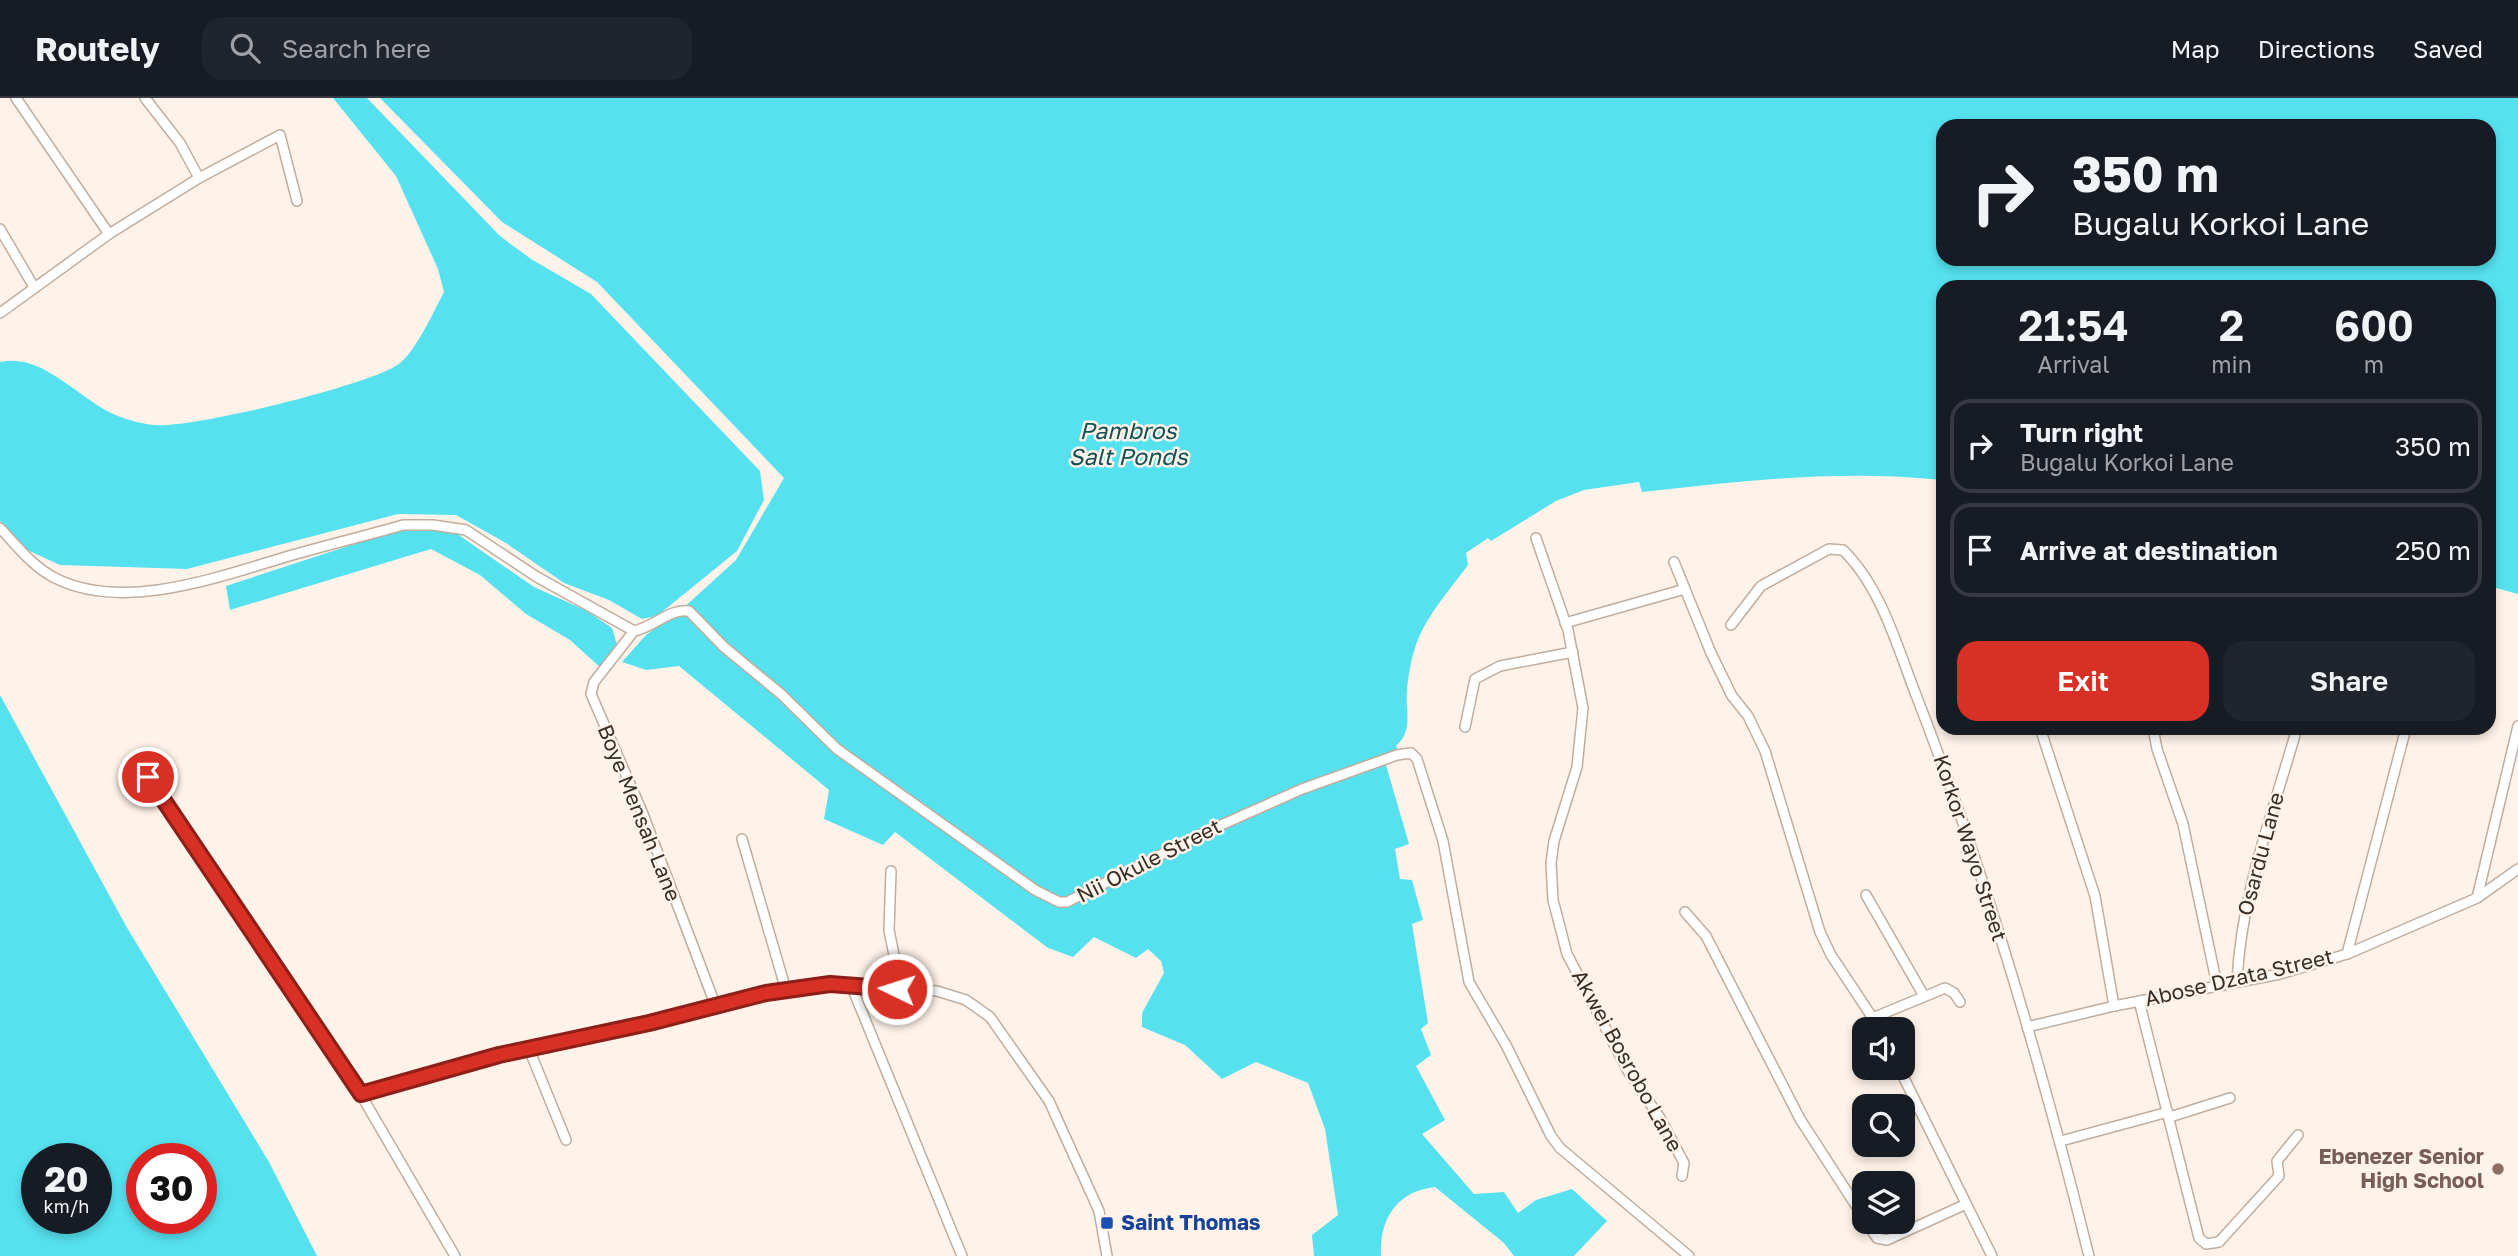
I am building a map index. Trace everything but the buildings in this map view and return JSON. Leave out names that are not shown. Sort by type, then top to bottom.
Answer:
[{"type":"street","points":[[16,98],[109,234]]},
{"type":"street","points":[[145,98],[180,143],[199,178]]},
{"type":"street","points":[[0,313],[109,234],[199,178],[279,135],[297,201]]},
{"type":"street","points":[[0,229],[34,287]]},
{"type":"street","points":[[0,528],[32,563],[56,579],[115,592],[186,584],[402,526],[433,524],[466,530],[537,577],[634,631]]},
{"type":"street","name":"Akwei Bosrobo Lane","points":[[1536,538],[1565,623],[1583,708],[1577,767],[1554,841],[1551,863],[1553,900],[1567,954],[1628,1071],[1660,1118],[1684,1163],[1682,1176]]},
{"type":"street","name":"Korkor Wayo Street","points":[[1731,625],[1749,597],[1761,586],[1829,549],[1843,550],[1857,564],[1893,636],[1938,750],[2061,1141],[2089,1256]]},
{"type":"street","points":[[1674,562],[1732,696],[1748,716],[1765,751],[1820,932],[1831,955],[1875,1017],[1945,988],[1954,992],[1960,1002]]},
{"type":"street","points":[[1565,623],[1685,589]]},
{"type":"street","name":"Nii Okule Street","points":[[634,631],[647,628],[675,611],[689,611],[724,647],[782,694],[837,749],[1035,890],[1059,902],[1067,902],[1210,830],[1302,789],[1396,755],[1411,753],[1417,759],[1443,841],[1462,959],[1469,982],[1506,1045],[1551,1136],[1560,1147],[1689,1256]]},
{"type":"street","name":"Boye Mensah Lane","points":[[634,631],[594,682],[594,705],[643,814],[715,1004]]},
{"type":"street","points":[[1465,727],[1475,679],[1500,666],[1573,652]]},
{"type":"street","points":[[2477,898],[2518,726]]},
{"type":"street","points":[[2042,735],[2095,896],[2114,1006]]},
{"type":"street","points":[[2154,735],[2183,824],[2217,985]]},
{"type":"street","name":"Osardu Lane","points":[[2237,982],[2245,906],[2271,808],[2295,735]]},
{"type":"street","points":[[2347,954],[2404,735]]},
{"type":"street","points":[[148,777],[361,1094],[455,1256]]},
{"type":"street","points":[[742,839],[786,990]]},
{"type":"street","name":"Abose Dzata Street","points":[[2026,1027],[2114,1006],[2280,974],[2347,954],[2477,898],[2518,869]]},
{"type":"street","points":[[891,871],[890,930],[898,975],[897,989]]},
{"type":"street","points":[[1866,895],[1924,996]]},
{"type":"street","points":[[1685,912],[1706,936],[1800,1119],[1852,1200]]},
{"type":"street","points":[[361,1094],[528,1049],[649,1023],[715,1004],[786,990],[830,984],[937,991],[966,1000],[990,1017],[1049,1101],[1074,1150],[1099,1211],[1107,1256]]},
{"type":"street","points":[[850,985],[962,1256]]},
{"type":"street","points":[[2139,1001],[2199,1238],[2206,1244],[2218,1242],[2279,1176],[2277,1161],[2298,1135]]},
{"type":"street","points":[[528,1049],[566,1140]]},
{"type":"street","points":[[1905,1080],[1964,1205],[1992,1256]]},
{"type":"street","points":[[2061,1141],[2230,1098]]},
{"type":"street","points":[[1915,1228],[1964,1205]]},
{"type":"street","points":[[1875,1234],[1878,1238],[1888,1240],[1901,1234]]},
{"type":"water","points":[[333,98],[367,98],[500,236],[531,259],[591,294],[760,471],[764,500],[737,551],[657,616],[642,619],[609,600],[564,583],[506,543],[456,515],[398,514],[187,569],[60,565],[25,549],[0,521],[0,362],[32,364],[118,416],[154,425],[204,420],[318,394],[382,373],[399,364],[412,350],[444,292],[438,269],[396,176]]},
{"type":"water","name":"Pambros Salt Ponds","points":[[380,98],[2518,98],[2518,594],[2496,588],[2496,280],[1936,280],[1936,480],[1830,476],[1755,480],[1642,492],[1639,482],[1584,490],[1556,501],[1491,541],[1488,538],[1466,553],[1468,565],[1431,615],[1419,637],[1407,685],[1407,727],[1402,740],[1396,746],[1401,758],[1386,765],[1409,844],[1395,849],[1400,879],[1412,880],[1423,920],[1412,924],[1428,1023],[1421,1029],[1431,1055],[1416,1066],[1445,1120],[1422,1134],[1474,1194],[1504,1192],[1518,1213],[1536,1200],[1572,1189],[1607,1221],[1574,1256],[1514,1256],[1504,1243],[1435,1187],[1411,1194],[1393,1209],[1383,1230],[1381,1256],[1314,1256],[1312,1235],[1338,1215],[1325,1129],[1308,1083],[1256,1062],[1222,1079],[1185,1045],[1142,1027],[1142,1013],[1164,973],[1161,961],[1148,949],[1136,958],[1094,937],[1073,957],[1048,948],[895,832],[883,845],[824,819],[829,790],[679,666],[646,670],[622,662],[646,635],[680,611],[736,560],[784,478],[597,282],[502,222]]},
{"type":"water","points":[[428,528],[453,531],[534,587],[587,611],[612,628],[618,648],[601,668],[570,640],[526,614],[480,575],[431,549],[230,610],[226,586],[391,532]]},
{"type":"water","points":[[0,695],[126,926],[269,1162],[317,1256],[0,1256]]},
{"type":"place","name":"Ebenezer Senior High School","points":[[2498,1169]]},
{"type":"place","name":"Saint Thomas","points":[[1107,1223]]},
{"type":"route","points":[[148,777],[361,1094],[499,1055],[649,1023],[766,993],[830,984],[897,989]]}]
